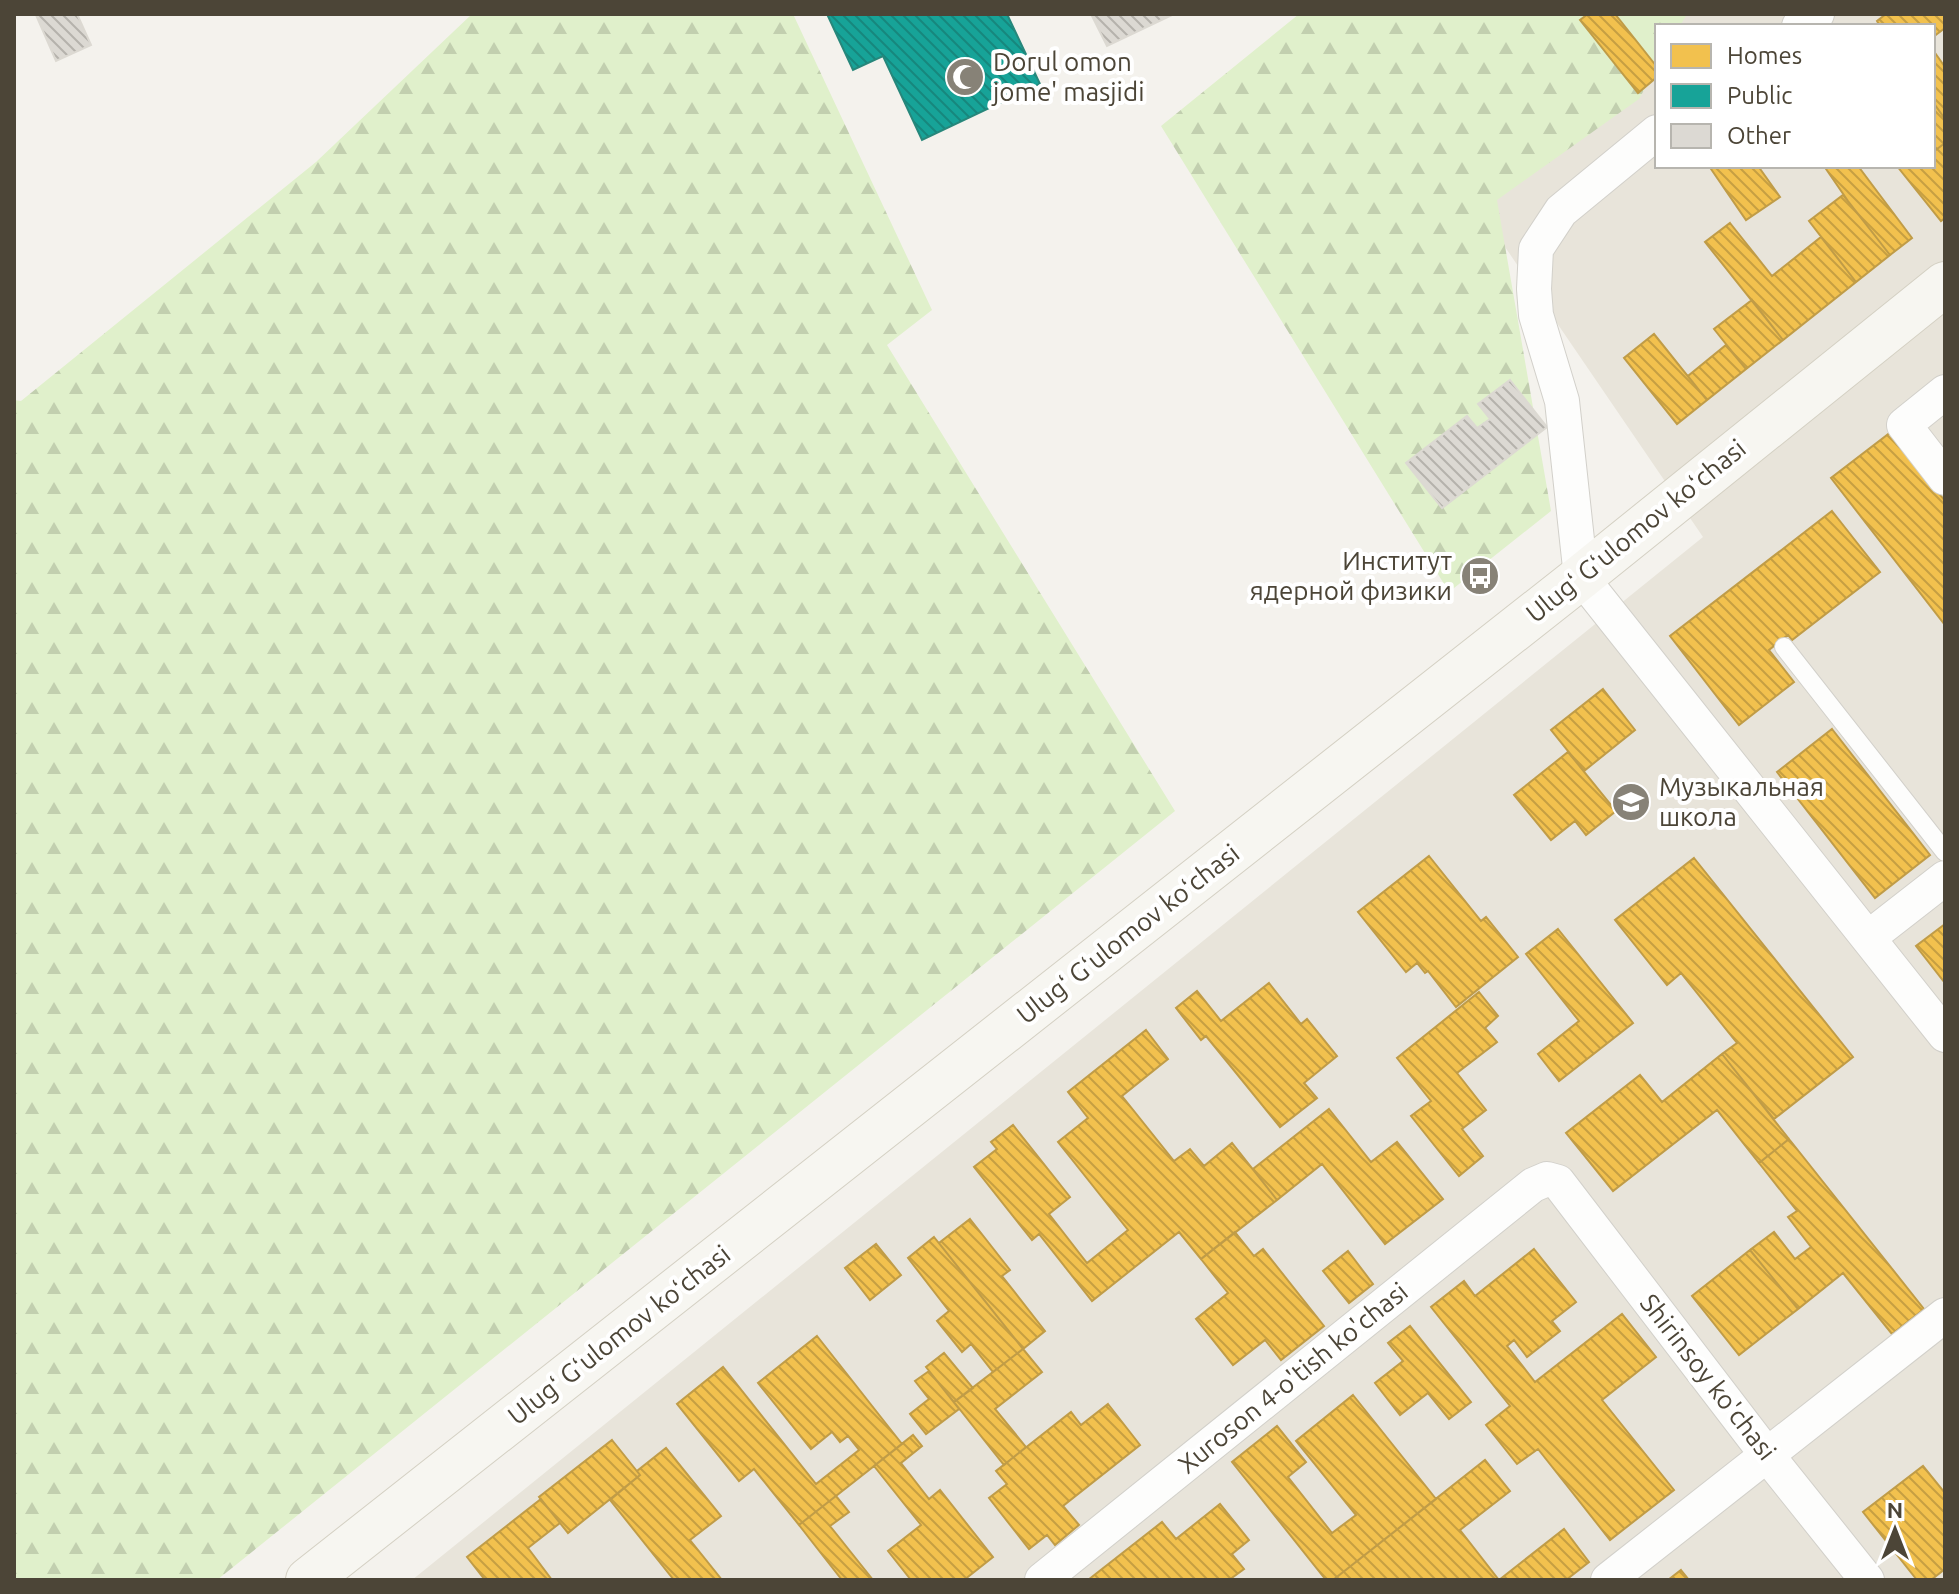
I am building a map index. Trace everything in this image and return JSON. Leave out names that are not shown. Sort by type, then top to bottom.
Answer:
[{"type":"main road","name":"Ulugʻ Gʻulomov koʻchasi","points":[[342,1580],[1585,583],[1945,284]]},
{"type":"main road","name":"Ulugʻ Gʻulomov koʻchasi","points":[[308,1580],[1945,303]]},
{"type":"street","points":[[1655,134],[1561,211],[1536,249],[1536,315],[1562,401],[1585,583],[1945,1035]]},
{"type":"street","points":[[1945,392],[1904,425],[1945,478]]},
{"type":"street","points":[[1868,938],[1945,878]]},
{"type":"street","name":"Shirinsoy ko'chasi","points":[[1547,1179],[1558,1182],[1867,1580]]},
{"type":"street","name":"Xuroson 4-o'tish ko'chasi","points":[[1042,1580],[1521,1194],[1547,1179]]},
{"type":"street","points":[[1608,1580],[1945,1315]]},
{"type":"lane","points":[[1784,647],[1945,852]]},
{"type":"shaded area","points":[[1346,14],[1945,14],[1945,1580],[412,1580],[1703,537]]},
{"type":"green space","points":[[472,14],[793,14],[932,310],[887,345],[1175,811],[217,1580],[14,1580],[14,400],[21,401],[316,162]]},
{"type":"green space","points":[[1299,14],[1687,14],[1681,24],[1655,24],[1655,71],[1639,99],[1497,200],[1551,511],[1449,592],[1161,126]]},
{"type":"building: Homes","points":[[1588,14],[1615,14],[1655,64],[1655,79],[1638,93],[1580,20]]},
{"type":"building: Homes","points":[[1886,14],[1945,14],[1945,28],[1935,36],[1935,24],[1879,24],[1877,21]]},
{"type":"building: Homes","points":[[1935,53],[1945,67],[1945,119],[1935,105]]},
{"type":"building: Homes","points":[[1935,105],[1945,119],[1945,143],[1935,150]]},
{"type":"building: Homes","points":[[1945,143],[1945,218],[1941,221],[1899,168],[1935,168],[1935,150]]},
{"type":"building: Homes","points":[[1710,168],[1759,168],[1780,197],[1746,220]]},
{"type":"building: Homes","points":[[1825,168],[1860,168],[1912,238],[1890,255]]},
{"type":"building: Homes","points":[[1843,195],[1890,255],[1856,282],[1809,221]]},
{"type":"building: Homes","points":[[1730,223],[1772,276],[1821,237],[1856,282],[1783,340],[1705,242]]},
{"type":"building: Homes","points":[[1752,300],[1783,340],[1746,369],[1714,329]]},
{"type":"building: Homes","points":[[1654,334],[1707,400],[1677,424],[1624,358]]},
{"type":"building: Homes","points":[[1726,345],[1746,369],[1707,400],[1688,376]]},
{"type":"building: Homes","points":[[1891,432],[1945,501],[1945,625],[1831,478]]},
{"type":"building: Homes","points":[[1832,511],[1880,572],[1792,640],[1788,635],[1769,650],[1794,682],[1739,725],[1670,636]]},
{"type":"building: Homes","points":[[1603,689],[1635,730],[1584,771],[1551,730]]},
{"type":"building: Homes","points":[[1832,729],[1930,855],[1875,898],[1777,772]]},
{"type":"building: Homes","points":[[1568,752],[1616,811],[1586,835],[1575,821],[1551,840],[1514,795]]},
{"type":"building: Homes","points":[[1429,856],[1481,921],[1486,917],[1518,957],[1456,1007],[1428,971],[1425,973],[1417,963],[1406,972],[1358,912]]},
{"type":"building: Homes","points":[[1694,858],[1853,1057],[1774,1119],[1722,1054],[1737,1043],[1681,973],[1667,985],[1615,920]]},
{"type":"building: Homes","points":[[1945,924],[1945,983],[1916,946]]},
{"type":"building: Homes","points":[[1558,929],[1633,1023],[1559,1081],[1538,1054],[1579,1021],[1526,954]]},
{"type":"building: Homes","points":[[1269,983],[1301,1024],[1307,1019],[1337,1056],[1304,1083],[1317,1098],[1280,1127],[1206,1036],[1201,1040],[1176,1008],[1197,991],[1221,1021]]},
{"type":"building: Homes","points":[[1479,992],[1498,1016],[1485,1028],[1497,1042],[1457,1073],[1486,1110],[1462,1129],[1483,1156],[1459,1176],[1411,1116],[1431,1101],[1397,1058]]},
{"type":"building: Homes","points":[[1146,1030],[1168,1059],[1122,1096],[1174,1161],[1190,1149],[1204,1166],[1232,1143],[1277,1200],[1201,1259],[1179,1232],[1092,1301],[1039,1234],[1032,1240],[974,1167],[997,1149],[991,1142],[1013,1125],[1070,1197],[1049,1214],[1087,1263],[1128,1230],[1058,1142],[1088,1118],[1068,1092]]},
{"type":"building: Homes","points":[[1722,1054],[1789,1139],[1759,1163],[1717,1110],[1613,1191],[1566,1133],[1640,1075],[1662,1102]]},
{"type":"building: Homes","points":[[1329,1109],[1371,1162],[1397,1142],[1443,1199],[1385,1244],[1322,1164],[1277,1200],[1253,1169]]},
{"type":"building: Homes","points":[[1789,1139],[1924,1309],[1892,1334],[1843,1273],[1798,1309],[1750,1250],[1774,1232],[1795,1259],[1811,1247],[1788,1217],[1797,1211],[1759,1163]]},
{"type":"building: Homes","points":[[970,1219],[1010,1270],[1002,1276],[1045,1331],[1023,1349],[939,1243]]},
{"type":"building: Homes","points":[[1235,1232],[1254,1256],[1263,1249],[1324,1326],[1281,1360],[1265,1340],[1233,1365],[1196,1319],[1228,1293],[1201,1259]]},
{"type":"building: Homes","points":[[934,1237],[1023,1349],[993,1372],[971,1344],[962,1352],[937,1321],[949,1311],[908,1258]]},
{"type":"building: Homes","points":[[876,1244],[901,1275],[870,1300],[845,1268]]},
{"type":"building: Homes","points":[[1534,1249],[1576,1302],[1552,1321],[1560,1331],[1527,1357],[1514,1340],[1507,1346],[1535,1382],[1622,1314],[1656,1357],[1602,1400],[1674,1490],[1610,1540],[1538,1449],[1517,1464],[1486,1425],[1510,1406],[1431,1307],[1464,1281],[1475,1296]]},
{"type":"building: Homes","points":[[1750,1250],[1798,1309],[1739,1355],[1692,1296]]},
{"type":"building: Homes","points":[[1348,1251],[1373,1284],[1349,1303],[1323,1271]]},
{"type":"building: Homes","points":[[1410,1326],[1471,1402],[1449,1419],[1428,1393],[1400,1415],[1375,1383],[1403,1361],[1388,1343]]},
{"type":"building: Homes","points":[[817,1336],[902,1444],[799,1525],[754,1469],[739,1481],[677,1404],[723,1367],[816,1484],[859,1450],[848,1436],[840,1442],[832,1432],[811,1449],[758,1383]]},
{"type":"building: Homes","points":[[1023,1349],[1042,1372],[995,1409],[1026,1447],[1004,1465],[954,1402]]},
{"type":"building: Homes","points":[[944,1353],[973,1388],[954,1402],[926,1367]]},
{"type":"building: Homes","points":[[929,1371],[959,1409],[926,1434],[910,1414],[929,1399],[915,1381]]},
{"type":"building: Homes","points":[[1353,1395],[1436,1499],[1333,1580],[1326,1580],[1232,1462],[1277,1426],[1306,1462],[1288,1477],[1332,1533],[1356,1515],[1296,1441]]},
{"type":"building: Homes","points":[[1108,1404],[1140,1445],[1063,1506],[1079,1525],[1055,1545],[1047,1535],[1029,1549],[989,1498],[1007,1484],[996,1471],[1071,1412],[1081,1425]]},
{"type":"building: Homes","points":[[913,1435],[922,1446],[901,1463],[929,1499],[940,1490],[993,1557],[964,1580],[911,1580],[888,1551],[921,1525],[874,1466]]},
{"type":"building: Homes","points":[[612,1440],[640,1475],[568,1533],[539,1497]]},
{"type":"building: Homes","points":[[666,1448],[721,1516],[690,1540],[722,1580],[674,1580],[610,1500],[640,1475],[637,1471]]},
{"type":"building: Homes","points":[[1485,1460],[1510,1491],[1460,1530],[1499,1580],[1333,1580]]},
{"type":"building: Homes","points":[[1923,1466],[1945,1493],[1945,1569],[1931,1580],[1917,1580],[1863,1512]]},
{"type":"building: Homes","points":[[836,1496],[849,1512],[830,1526],[873,1580],[842,1580],[799,1525]]},
{"type":"building: Homes","points":[[541,1499],[560,1523],[528,1548],[552,1580],[485,1580],[467,1557]]},
{"type":"building: Homes","points":[[1220,1504],[1249,1540],[1232,1554],[1244,1569],[1229,1580],[1088,1580],[1162,1522],[1176,1539]]},
{"type":"building: Homes","points":[[1564,1529],[1589,1562],[1566,1580],[1499,1580]]},
{"type":"building: Homes","points":[[1681,1570],[1689,1580],[1668,1580]]},
{"type":"building: Public","name":"Dorul omon jome' masjidi","points":[[827,14],[1007,14],[1040,84],[922,140],[883,56],[853,70]]},
{"type":"building: Other","points":[[77,14],[91,45],[56,61],[36,15]]},
{"type":"building: Other","points":[[1091,14],[1174,14],[1107,46]]},
{"type":"building: Other","points":[[1510,380],[1547,427],[1442,508],[1406,463],[1467,416],[1477,428],[1490,419],[1478,404]]},
{"type":"place","name":"Dorul omon jome' masjidi","points":[[965,77]]},
{"type":"place","name":"Институт ядерной физики","points":[[1480,576]]},
{"type":"place","name":"Музыкальная школа","points":[[1631,802]]}]
